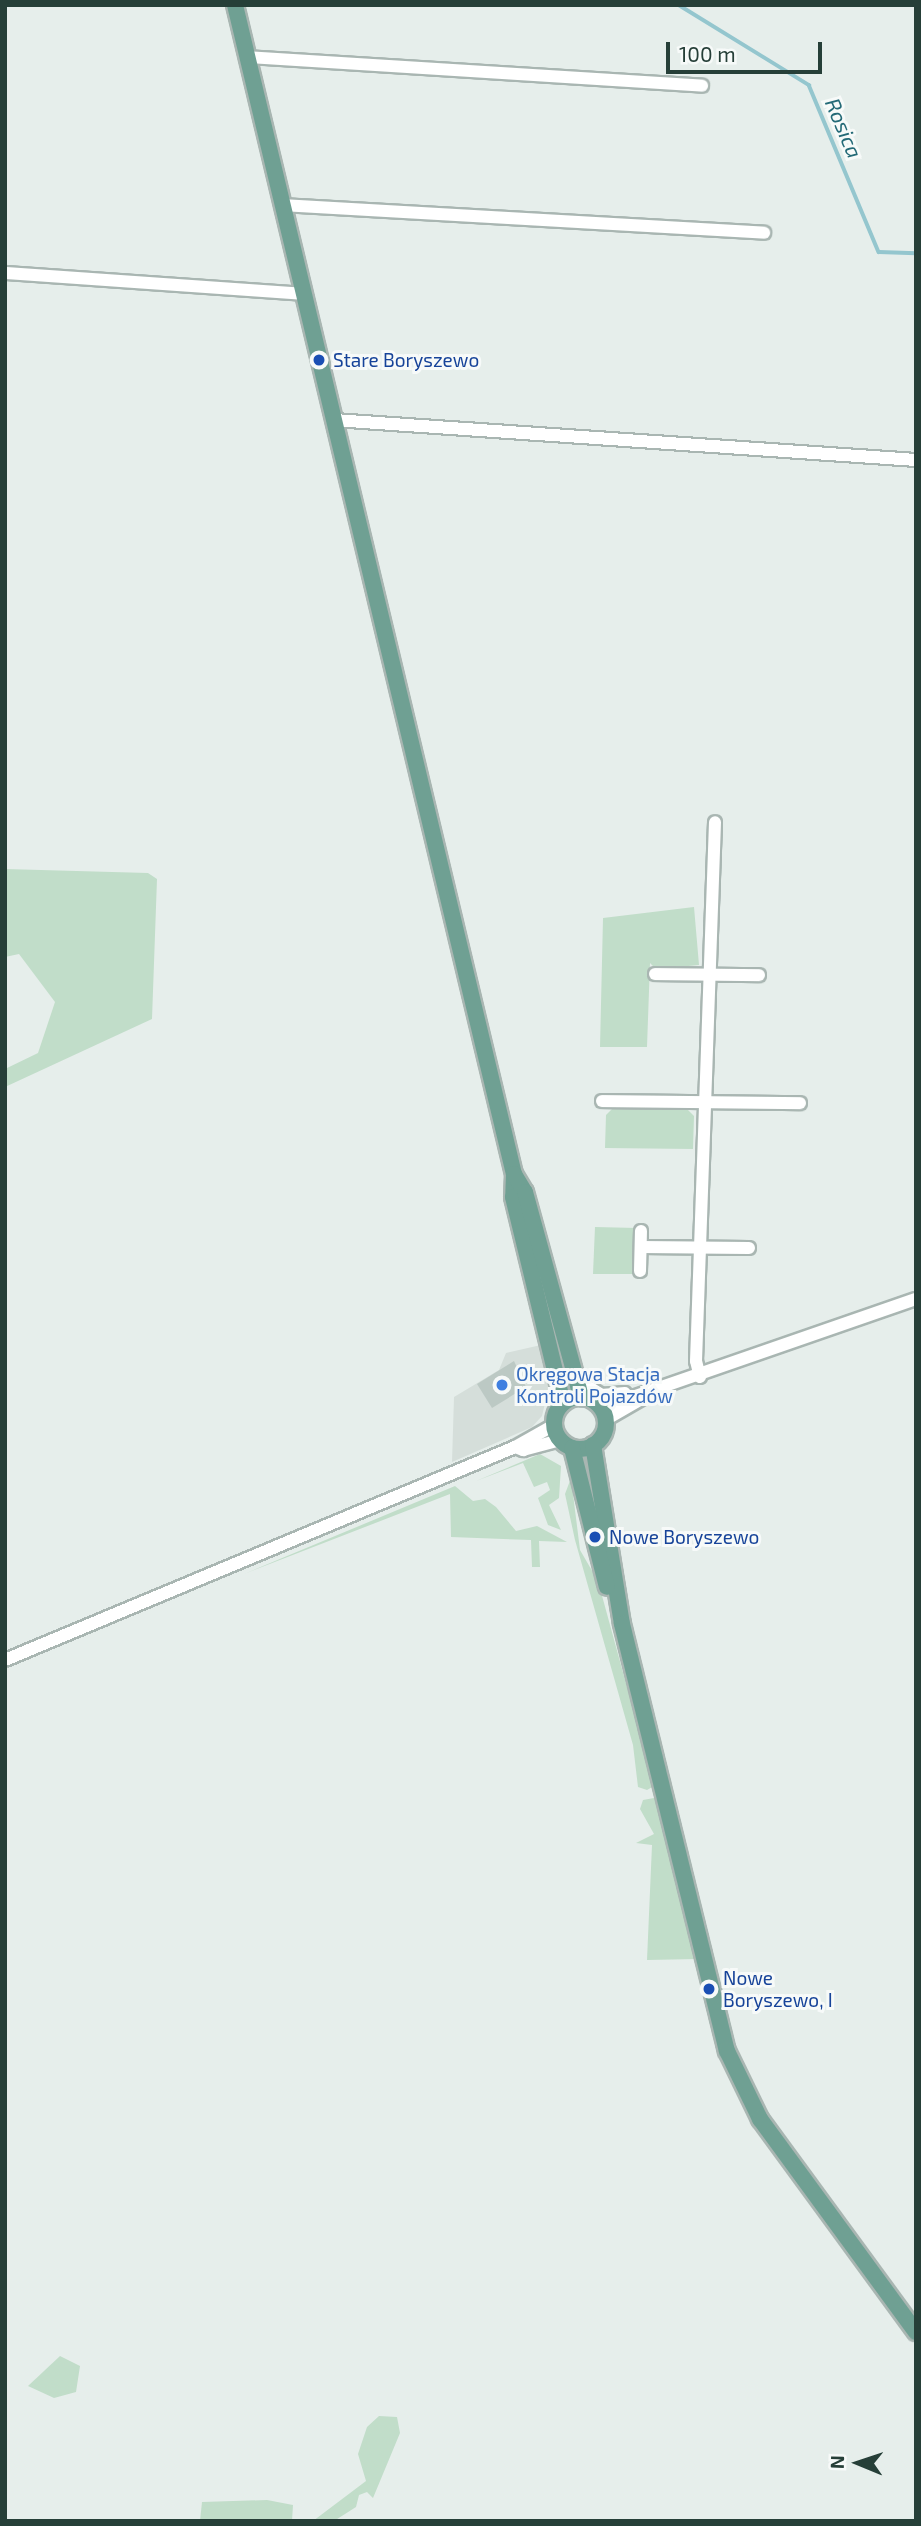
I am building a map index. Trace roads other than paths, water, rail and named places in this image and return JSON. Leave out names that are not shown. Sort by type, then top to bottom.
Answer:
[{"type":"main road","points":[[234,5],[514,1174],[513,1196],[563,1403],[562,1438],[615,1618],[622,1624]]},
{"type":"main road","points":[[514,1174],[525,1192],[582,1397],[603,1414],[604,1432],[593,1445],[622,1624],[727,2051],[760,2119],[916,2333]]},
{"type":"main road","points":[[563,1403],[582,1397]]},
{"type":"main road","points":[[562,1438],[593,1445]]},
{"type":"street","points":[[247,57],[702,86]]},
{"type":"street","points":[[283,205],[764,233]]},
{"type":"street","points":[[5,274],[303,293]]},
{"type":"street","points":[[334,420],[916,460]]},
{"type":"street","points":[[700,1377],[700,1248],[715,822]]},
{"type":"street","points":[[655,974],[760,975]]},
{"type":"street","points":[[602,1101],[800,1103]]},
{"type":"street","points":[[640,1270],[641,1231]]},
{"type":"street","points":[[641,1247],[749,1248]]},
{"type":"street","points":[[603,1414],[647,1392],[700,1377],[916,1299]]},
{"type":"street","points":[[576,1379],[602,1395],[647,1392]]},
{"type":"street","points":[[5,1660],[515,1447],[562,1438]]},
{"type":"waterway","name":"Rosica","points":[[679,5],[809,85],[879,252],[916,253]]},
{"type":"place","name":"Stare Boryszewo","points":[[319,360]]},
{"type":"place","name":"Okręgowa Stacja Kontroli Pojazdów","points":[[502,1385]]},
{"type":"place","name":"Nowe Boryszewo","points":[[595,1537]]},
{"type":"place","name":"Nowe Boryszewo, I","points":[[709,1989]]}]
